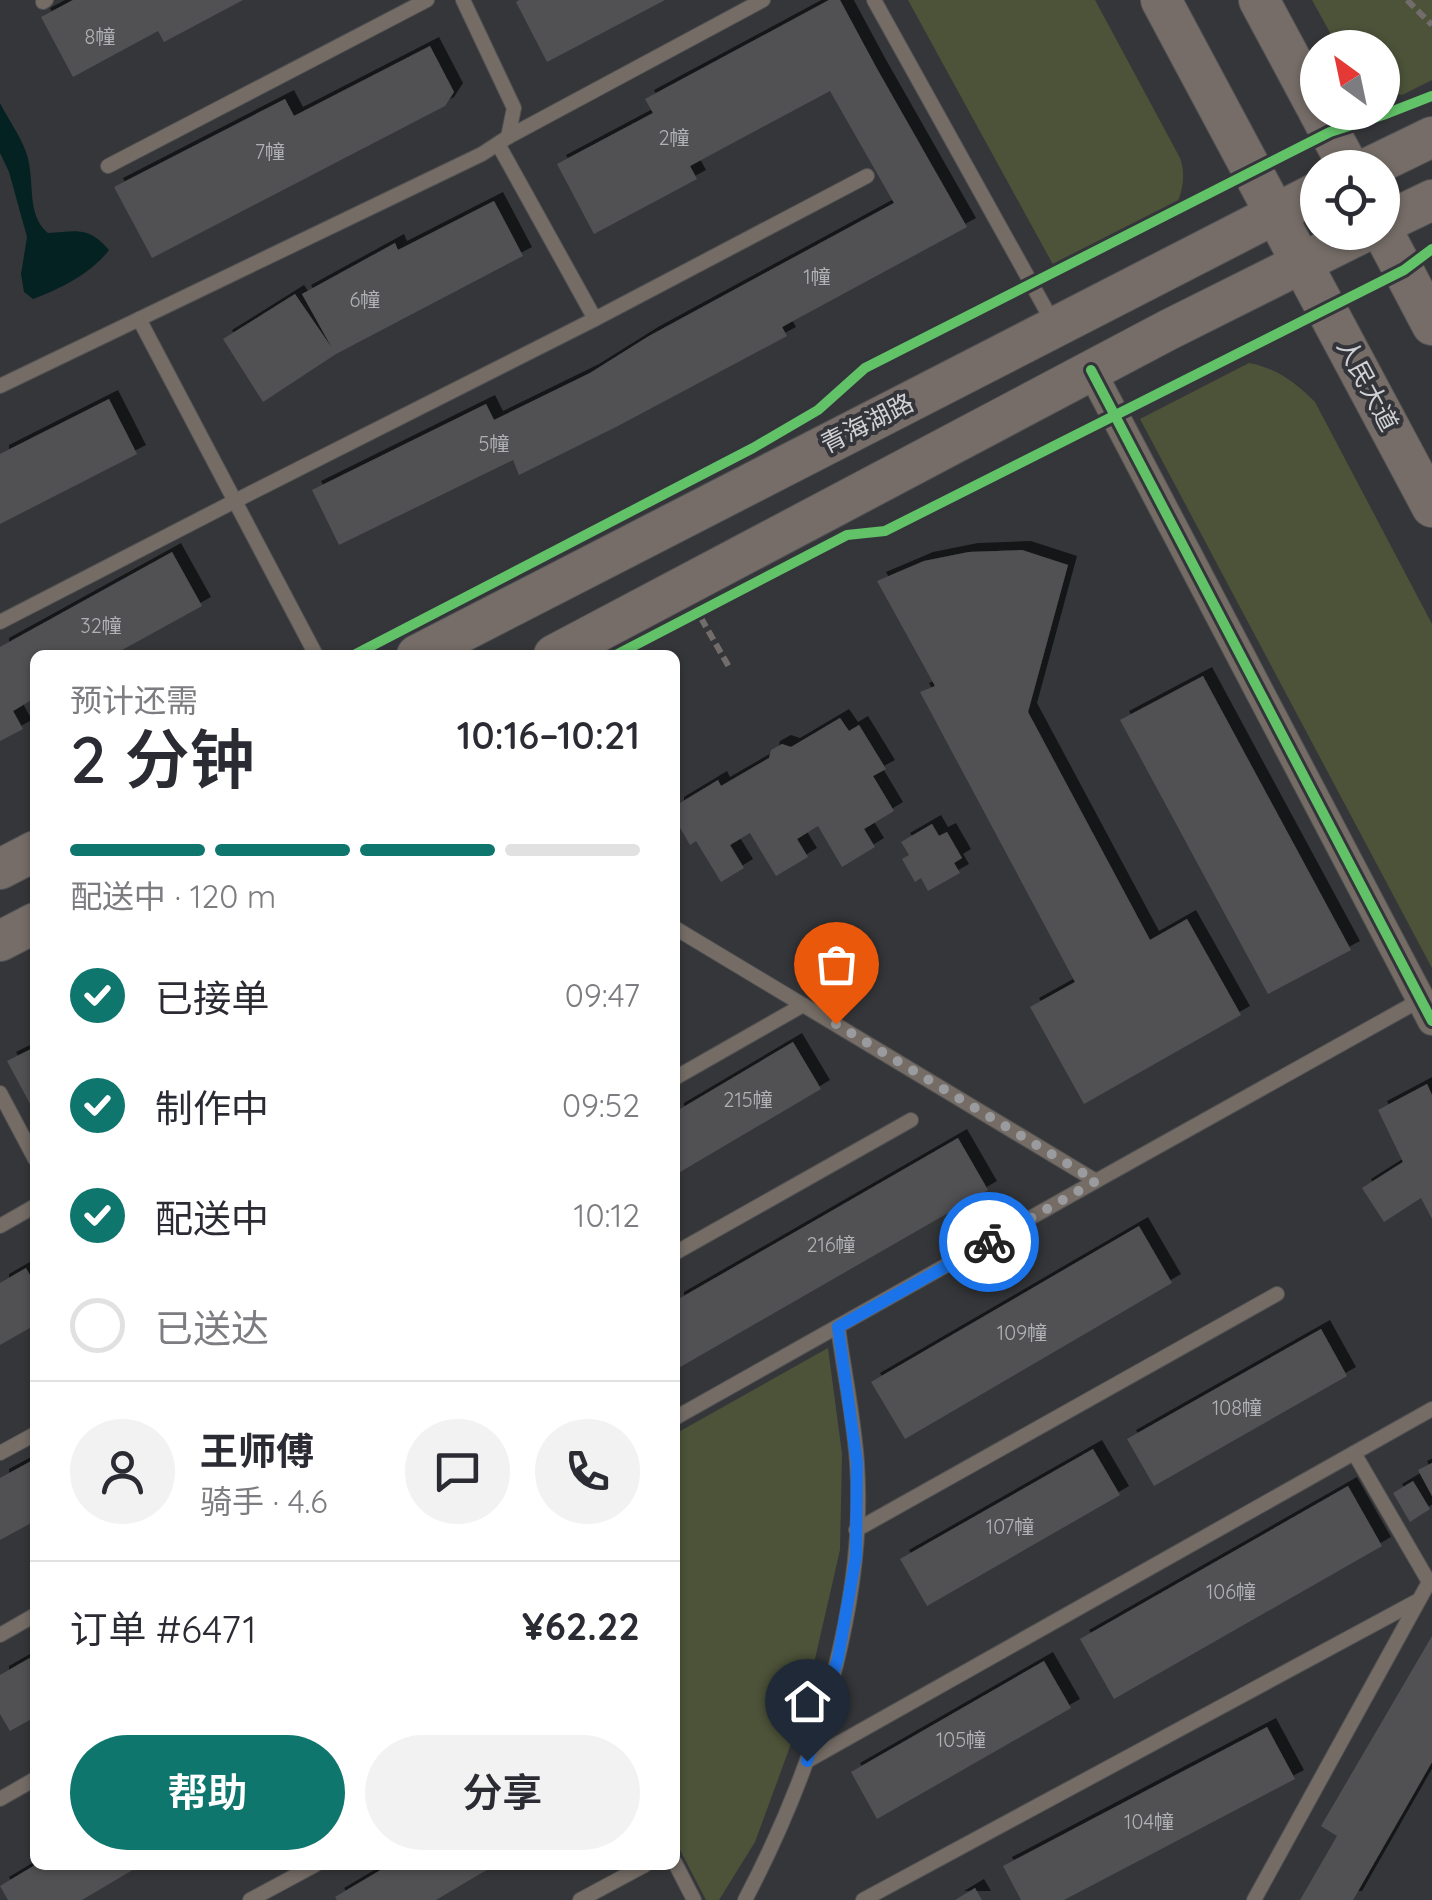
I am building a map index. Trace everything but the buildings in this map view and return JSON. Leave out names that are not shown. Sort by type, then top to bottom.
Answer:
[{"type":"main road","name":"人民大道","points":[[1161,0],[1432,507]]},
{"type":"main road","points":[[1259,0],[1300,77]]},
{"type":"main road","points":[[1400,152],[1432,137]]},
{"type":"main road","points":[[1400,217],[1432,200]]},
{"type":"main road","name":"青海湖路","points":[[427,650],[1300,201]]},
{"type":"main road","points":[[563,650],[1092,370],[1328,250]]},
{"type":"main road","points":[[1394,250],[1432,325]]},
{"type":"main road","points":[[0,869],[30,854]]},
{"type":"main road","points":[[0,941],[30,926]]},
{"type":"street","points":[[1092,370],[1428,1005]]},
{"type":"lane","points":[[108,166],[427,0]]},
{"type":"lane","points":[[464,0],[514,108],[503,140],[595,320]]},
{"type":"lane","points":[[0,386],[464,163],[764,0]]},
{"type":"lane","points":[[874,0],[1055,326]]},
{"type":"lane","points":[[0,622],[595,320],[867,176]]},
{"type":"lane","points":[[139,320],[313,650]]},
{"type":"lane","points":[[680,931],[1096,1181]]},
{"type":"lane","points":[[680,1075],[803,1005]]},
{"type":"lane","points":[[680,1415],[1096,1181],[1428,1005]]},
{"type":"lane","points":[[0,1093],[30,1150]]},
{"type":"lane","points":[[680,1251],[910,1120]]},
{"type":"lane","points":[[0,1226],[30,1209]]},
{"type":"lane","points":[[856,1530],[1277,1294]]},
{"type":"lane","points":[[745,1900],[807,1761],[838,1658],[856,1556],[857,1463],[838,1327]]},
{"type":"lane","points":[[807,1761],[1432,1409]]},
{"type":"lane","points":[[0,1453],[30,1437]]},
{"type":"lane","points":[[1254,1900],[1429,1582],[1354,1453]]},
{"type":"lane","points":[[863,1900],[1419,1600]]},
{"type":"lane","points":[[0,1635],[30,1618]]},
{"type":"lane","points":[[0,1799],[30,1782]]},
{"type":"lane","points":[[250,1900],[306,1870]]},
{"type":"lane","points":[[580,1900],[636,1870]]},
{"type":"lane","points":[[678,1870],[694,1900]]},
{"type":"path","points":[[1408,0],[1432,25]]},
{"type":"path","points":[[682,621],[714,604]]},
{"type":"path","points":[[698,612],[729,667]]},
{"type":"green space","points":[[908,0],[1095,0],[1180,158],[1182,184],[1173,210],[1056,270]]},
{"type":"green space","points":[[1312,0],[1432,0],[1432,80],[1400,95],[1400,30],[1329,30]]},
{"type":"green space","points":[[1249,363],[1285,377],[1315,402],[1432,624],[1432,968],[1140,419]]},
{"type":"green space","points":[[828,1348],[842,1454],[840,1550],[803,1711],[755,1842],[719,1900],[706,1900],[680,1850],[680,1431]]},
{"type":"water","points":[[0,103],[26,152],[36,216],[41,225],[48,233],[89,234],[109,250],[75,279],[33,299],[24,292],[21,274],[27,237],[0,153]]},
{"type":"cycle path","points":[[364,650],[753,448],[818,410],[865,368],[1330,132],[1432,96]]},
{"type":"cycle path","points":[[626,650],[847,535],[885,531],[1404,270],[1432,249]]},
{"type":"cycle path","points":[[1091,370],[1432,1021]]},
{"type":"way so far","points":[[836,1024],[1096,1181],[989,1242]]},
{"type":"route","points":[[807,1761],[838,1658],[856,1556],[857,1463],[838,1327],[989,1242]]}]
